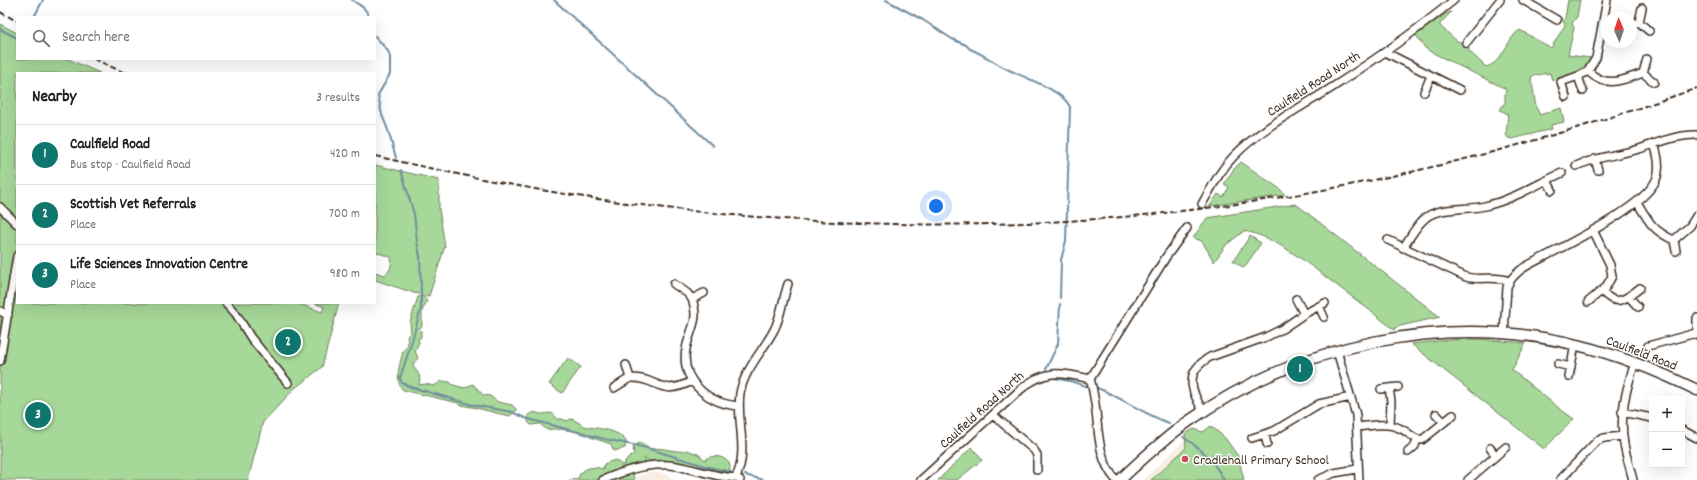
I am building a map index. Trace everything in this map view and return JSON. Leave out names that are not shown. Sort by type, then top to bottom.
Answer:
[{"type":"street","name":"Caulfield Road North","points":[[1202,204],[1218,175],[1233,156],[1249,141],[1385,52],[1454,0]]},
{"type":"street","points":[[1466,43],[1500,0]]},
{"type":"street","points":[[1523,0],[1557,20]]},
{"type":"street","points":[[1606,12],[1607,0]]},
{"type":"street","points":[[1642,8],[1639,22],[1649,31]]},
{"type":"street","points":[[1566,97],[1561,82],[1588,71],[1596,58],[1601,40]]},
{"type":"street","points":[[1385,52],[1460,90]]},
{"type":"street","points":[[1643,73],[1647,59]]},
{"type":"street","points":[[1588,71],[1598,79],[1613,82],[1643,73]]},
{"type":"street","points":[[1643,73],[1654,82]]},
{"type":"street","points":[[1424,92],[1431,76]]},
{"type":"street","points":[[1578,76],[1583,91]]},
{"type":"street","points":[[1576,166],[1595,159],[1681,136],[1697,134]]},
{"type":"street","points":[[1504,334],[1507,286],[1509,281],[1522,269],[1593,230],[1637,202],[1650,190],[1656,178],[1658,161],[1654,144]]},
{"type":"street","points":[[1595,159],[1598,170]]},
{"type":"street","points":[[1403,248],[1423,221],[1433,214],[1442,211],[1475,208],[1493,204],[1562,173]]},
{"type":"street","points":[[1547,180],[1552,190]]},
{"type":"street","points":[[1637,202],[1655,230],[1674,240]]},
{"type":"street","points":[[0,207],[16,223]]},
{"type":"street","points":[[1674,240],[1690,226],[1697,215]]},
{"type":"street","points":[[1116,480],[1106,466],[1102,451],[1090,379],[1166,257],[1187,228]]},
{"type":"street","points":[[1588,302],[1602,291],[1611,280],[1612,271],[1593,230]]},
{"type":"street","points":[[1388,240],[1466,277],[1477,279],[1498,277],[1509,281]]},
{"type":"street","points":[[1674,240],[1676,251]]},
{"type":"street","points":[[0,361],[16,263]]},
{"type":"street","points":[[674,284],[687,293],[692,299],[695,308],[696,318],[688,342],[686,356],[686,365],[692,381],[703,394],[714,400],[729,406],[739,406]]},
{"type":"street","points":[[603,480],[653,465],[670,465],[729,479],[738,479],[743,450],[739,406],[740,392],[745,377],[775,328],[788,284]]},
{"type":"street","points":[[1602,291],[1606,296],[1615,301],[1621,301],[1629,297],[1640,288]]},
{"type":"street","points":[[692,299],[704,293]]},
{"type":"street","points":[[1629,297],[1638,306]]},
{"type":"street","points":[[1296,299],[1304,314]]},
{"type":"street","points":[[227,304],[288,384]]},
{"type":"street","points":[[1204,412],[1195,398],[1192,387],[1193,376],[1198,365],[1210,357],[1245,345],[1282,329],[1304,314],[1322,305],[1324,317]]},
{"type":"street","points":[[0,311],[8,315]]},
{"type":"street","points":[[1648,346],[1696,334],[1697,318]]},
{"type":"street","name":"Caulfield Road","points":[[1120,480],[1148,454],[1179,429],[1204,412],[1264,378],[1337,351],[1394,338],[1429,334],[1479,333],[1504,334],[1575,344],[1635,362],[1697,390]]},
{"type":"street","points":[[1569,377],[1575,344]]},
{"type":"street","points":[[1337,351],[1356,415],[1357,469],[1359,480]]},
{"type":"street","points":[[1633,480],[1623,436],[1622,412],[1628,382],[1635,362]]},
{"type":"street","points":[[1558,364],[1571,367]]},
{"type":"street","points":[[626,365],[630,378]]},
{"type":"street","name":"Caulfield Road North","points":[[921,480],[1036,377],[1048,374],[1090,379]]},
{"type":"street","points":[[614,388],[630,378],[643,379],[666,388],[674,388],[692,381]]},
{"type":"street","points":[[1381,389],[1398,387]]},
{"type":"street","points":[[1389,388],[1391,401],[1390,425]]},
{"type":"street","points":[[1252,438],[1265,435],[1283,427],[1319,404],[1351,397]]},
{"type":"street","points":[[1622,412],[1649,417]]},
{"type":"street","points":[[1436,414],[1444,422]]},
{"type":"street","points":[[993,415],[1034,450],[1037,455],[1037,470]]},
{"type":"street","points":[[1357,427],[1390,425],[1399,427],[1417,440],[1422,440],[1453,415]]},
{"type":"street","points":[[1685,432],[1697,438]]},
{"type":"street","points":[[1265,435],[1267,444]]},
{"type":"street","points":[[1560,480],[1597,441],[1604,438],[1623,436]]},
{"type":"street","points":[[1408,452],[1415,446],[1417,440]]},
{"type":"street","points":[[1468,480],[1506,447]]},
{"type":"street","points":[[1490,448],[1496,456]]},
{"type":"street","points":[[1318,480],[1334,473],[1357,469]]},
{"type":"shaded area","name":"Cradlehall Primary School","points":[[1185,440],[1209,463],[1214,480],[1143,480]]},
{"type":"shaded area","points":[[648,473],[662,473],[676,480],[630,480]]},
{"type":"green space","points":[[1568,0],[1580,0],[1577,17],[1572,23],[1574,28],[1568,55],[1591,58],[1584,67],[1564,77],[1552,80],[1550,73],[1546,73],[1531,77],[1536,107],[1540,115],[1561,108],[1564,122],[1551,125],[1552,129],[1512,139],[1508,138],[1506,135],[1508,114],[1500,110],[1505,102],[1506,89],[1431,52],[1425,48],[1416,35],[1447,13],[1451,12],[1440,24],[1440,26],[1457,41],[1464,43],[1469,48],[1469,51],[1486,67],[1492,65],[1497,60],[1512,38],[1520,30],[1551,48],[1565,25],[1563,21],[1565,18]]},
{"type":"green space","points":[[0,24],[16,32],[16,60],[70,60],[98,72],[16,72],[16,304],[300,304],[322,312],[324,307],[316,304],[339,304],[322,367],[294,389],[263,422],[248,480],[0,480]]},
{"type":"green space","points":[[1241,162],[1280,189],[1285,195],[1210,206],[1218,194],[1223,197],[1229,187],[1224,184],[1233,170]]},
{"type":"green space","points":[[376,165],[439,180],[439,209],[445,246],[429,296],[414,293],[376,280],[376,272],[384,275],[390,270],[391,257],[376,252]]},
{"type":"green space","points":[[1296,204],[1440,317],[1396,327],[1394,330],[1290,251],[1267,238],[1244,231],[1226,245],[1214,262],[1202,241],[1193,238],[1207,218]]},
{"type":"green space","points":[[1250,236],[1261,243],[1244,268],[1233,261]]},
{"type":"green space","points":[[423,296],[427,301],[422,311],[422,326],[419,329],[421,331],[421,337],[418,339],[419,342],[415,351],[418,358],[413,364],[419,375],[419,385],[425,384],[434,386],[442,381],[450,382],[453,385],[465,388],[473,384],[483,395],[490,396],[498,402],[512,405],[517,410],[510,416],[403,390],[400,386],[398,377],[399,366],[403,352],[408,343],[407,336],[411,333],[410,322],[418,297]]},
{"type":"green space","points":[[1478,339],[1526,343],[1512,370],[1574,419],[1544,449],[1411,344]]},
{"type":"green space","points":[[568,358],[581,367],[562,393],[549,384]]},
{"type":"green space","points":[[535,412],[539,414],[550,413],[557,419],[567,421],[571,419],[586,426],[603,429],[618,434],[626,441],[625,448],[614,451],[611,444],[590,437],[585,432],[556,429],[547,430],[540,424],[531,425],[528,422],[528,415]]},
{"type":"green space","points":[[1211,426],[1225,438],[1238,456],[1244,480],[1151,480],[1186,448],[1185,434],[1194,429],[1203,432]]},
{"type":"green space","points":[[641,442],[651,449],[660,448],[678,451],[687,450],[698,454],[705,460],[714,456],[720,457],[728,462],[730,470],[726,475],[702,468],[666,462],[664,459],[662,462],[652,462],[644,458],[647,464],[643,470],[633,473],[634,480],[569,480],[579,478],[579,475],[582,472],[590,468],[603,469],[604,464],[615,460],[622,465],[625,464],[625,461],[634,454],[633,447]]},
{"type":"green space","points":[[972,447],[982,460],[957,480],[938,480]]},
{"type":"waterway","points":[[35,16],[43,0]]},
{"type":"waterway","points":[[352,0],[360,5],[369,16]]},
{"type":"waterway","points":[[554,0],[713,146]]},
{"type":"waterway","points":[[886,0],[1012,72],[1041,84],[1059,95],[1070,107],[1066,241],[1061,260],[1060,298]]},
{"type":"waterway","points":[[0,29],[16,37]]},
{"type":"waterway","points":[[376,37],[388,51],[390,57],[390,74],[378,95],[382,115],[396,158]]},
{"type":"waterway","points":[[401,170],[414,214],[420,257],[421,289],[421,308],[400,378],[402,383],[473,405],[512,412],[525,418],[604,439],[643,447],[705,466],[731,472]]},
{"type":"waterway","points":[[1046,369],[1058,344],[1060,304]]},
{"type":"waterway","points":[[1048,377],[1070,381],[1089,387]]},
{"type":"waterway","points":[[1095,387],[1169,423]]},
{"type":"waterway","points":[[1003,411],[1027,389]]},
{"type":"waterway","points":[[1183,437],[1196,446],[1206,456],[1224,480]]},
{"type":"waterway","points":[[745,475],[764,480]]},
{"type":"railway","points":[[0,12],[16,20]]},
{"type":"railway","points":[[96,60],[123,72]]},
{"type":"railway","points":[[376,156],[461,175],[547,191],[710,213],[793,220],[876,224],[1042,222],[1125,217],[1206,208],[1269,199],[1393,176],[1455,162],[1577,128],[1697,88]]},
{"type":"place","name":"Scottish Vet Referrals","points":[[288,342]]},
{"type":"place","name":"Caulfield Road","points":[[1300,369]]},
{"type":"place","name":"Life Sciences Innovation Centre","points":[[38,415]]},
{"type":"place","name":"Cradlehall Primary School","points":[[1185,459]]}]
